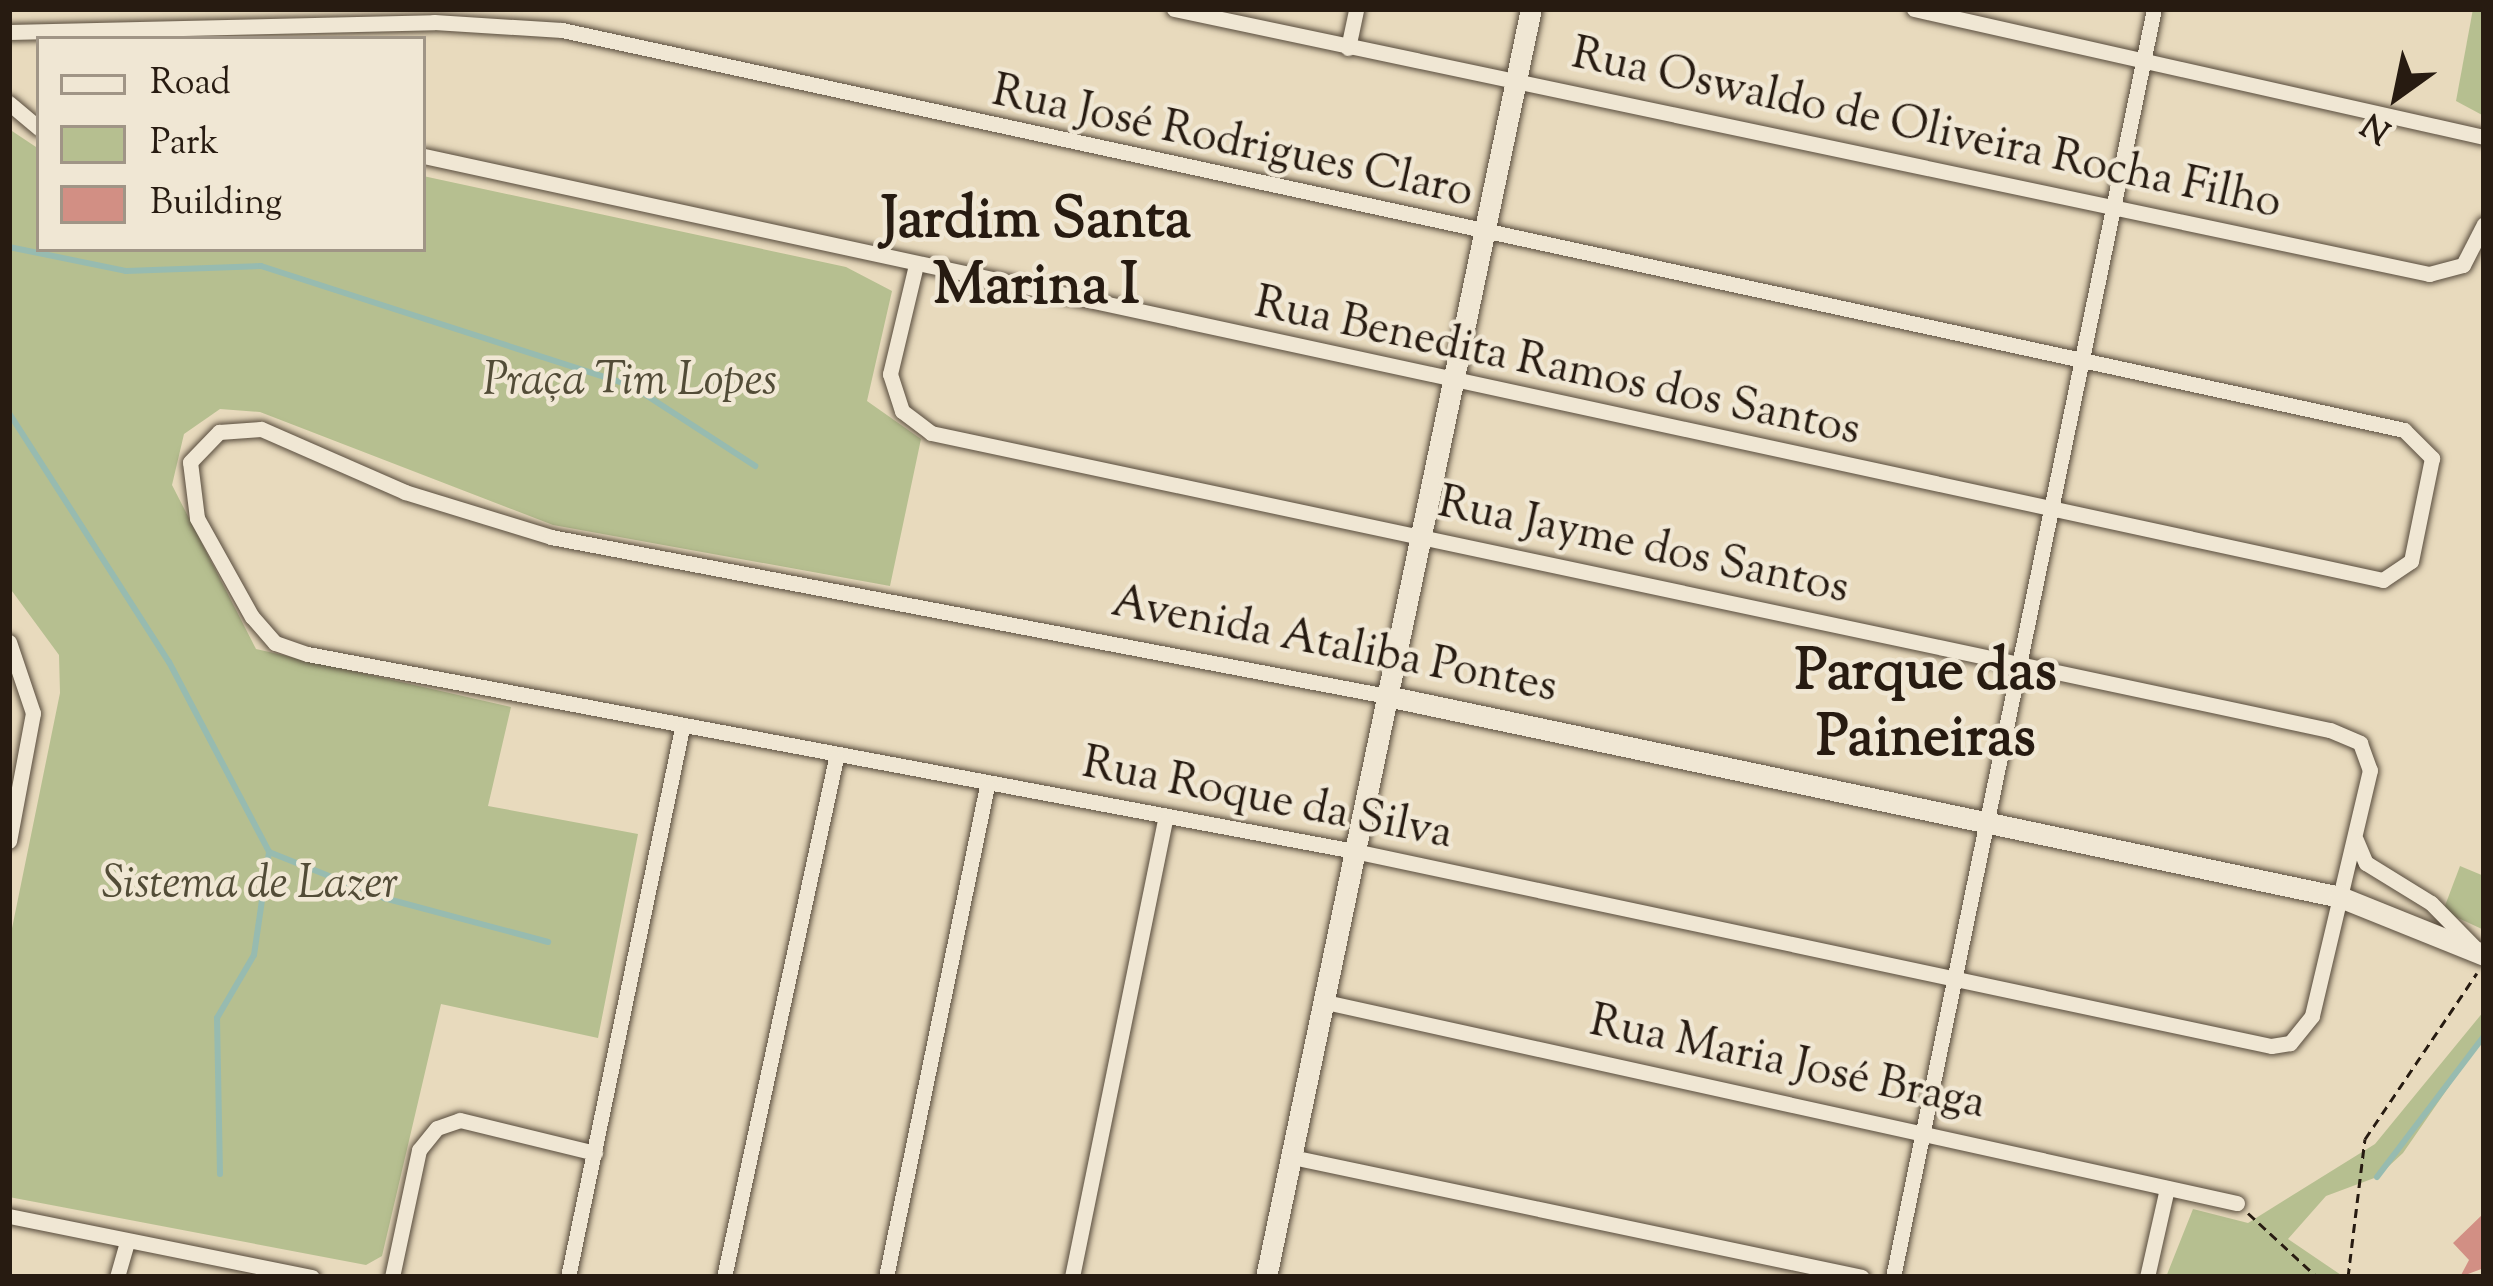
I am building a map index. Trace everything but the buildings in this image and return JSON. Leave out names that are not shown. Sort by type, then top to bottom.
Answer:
[{"type":"street","name":"Rua Oswaldo de Oliveira Rocha Filho","points":[[1174,9],[2115,208],[2451,272],[2484,224]]},
{"type":"street","points":[[1348,48],[1356,9]]},
{"type":"street","points":[[1266,1277],[1531,9]]},
{"type":"street","points":[[1914,9],[2484,137]]},
{"type":"street","points":[[1893,1277],[2154,9]]},
{"type":"street","name":"Rua José Rodrigues Claro","points":[[10,34],[434,22],[643,47],[1482,235],[2084,360],[2426,442]]},
{"type":"street","points":[[9,103],[36,126]]},
{"type":"street","name":"Rua Benedita Ramos dos Santos","points":[[426,157],[915,269],[2384,580],[2410,561],[2426,442]]},
{"type":"street","name":"Rua Jayme dos Santos","points":[[915,269],[890,374],[902,412],[931,433],[2344,734],[2370,770],[2340,897]]},
{"type":"street","name":"Avenida Ataliba Pontes","points":[[190,462],[219,432],[260,429],[405,492],[550,537],[1388,696],[2340,897],[2482,956]]},
{"type":"street","name":"Rua Roque da Silva","points":[[190,462],[196,518],[275,643],[682,728],[1354,851],[2290,1043],[2312,1016],[2340,897]]},
{"type":"street","points":[[9,641],[29,683],[9,841]]},
{"type":"street","points":[[568,1277],[682,728]]},
{"type":"street","points":[[724,1277],[836,758]]},
{"type":"street","points":[[886,1277],[987,786]]},
{"type":"street","points":[[1072,1277],[1165,819]]},
{"type":"street","points":[[2355,836],[2366,863],[2431,902],[2482,956]]},
{"type":"street","name":"Rua Maria José Braga","points":[[1321,1001],[2237,1202]]},
{"type":"street","points":[[392,1277],[419,1150],[437,1128],[460,1120],[595,1154]]},
{"type":"street","points":[[1292,1156],[1862,1277]]},
{"type":"street","points":[[2147,1277],[2167,1188]]},
{"type":"street","points":[[9,1216],[312,1277]]},
{"type":"street","points":[[117,1277],[127,1240]]},
{"type":"path","points":[[2348,1277],[2365,1139],[2439,1043],[2482,956]]},
{"type":"path","points":[[2237,1202],[2317,1277]]},
{"type":"green space","points":[[2473,9],[2484,9],[2484,116],[2456,101]]},
{"type":"green space","name":"Sistema de Lazer","points":[[9,129],[36,147],[36,252],[426,252],[426,177],[846,267],[892,291],[867,401],[921,439],[890,586],[553,525],[260,412],[220,409],[184,434],[172,485],[256,649],[511,707],[488,806],[638,834],[598,1038],[441,1004],[382,1256],[366,1265],[9,1197],[9,943],[60,693],[59,655],[9,587]]},
{"type":"green space","points":[[2460,866],[2484,876],[2484,930],[2443,911]]},
{"type":"green space","points":[[2484,1011],[2484,1036],[2403,1153],[2377,1177],[2326,1196],[2288,1239],[2344,1277],[2166,1277],[2193,1209],[2248,1223],[2375,1144]]},
{"type":"waterway","points":[[9,247],[126,271],[261,266],[632,386],[755,466]]},
{"type":"waterway","points":[[9,413],[169,662],[269,852],[384,898],[548,942]]},
{"type":"waterway","points":[[220,1174],[217,1018],[254,955],[269,852]]},
{"type":"waterway","points":[[2377,1177],[2484,1036]]},
{"type":"district","name":"Jardim Santa Marina I","points":[[1036,256]]},
{"type":"district","name":"Parque das Paineiras","points":[[1926,708]]},
{"type":"park label","name":"Praça Tim Lopes","points":[[630,383]]}]
